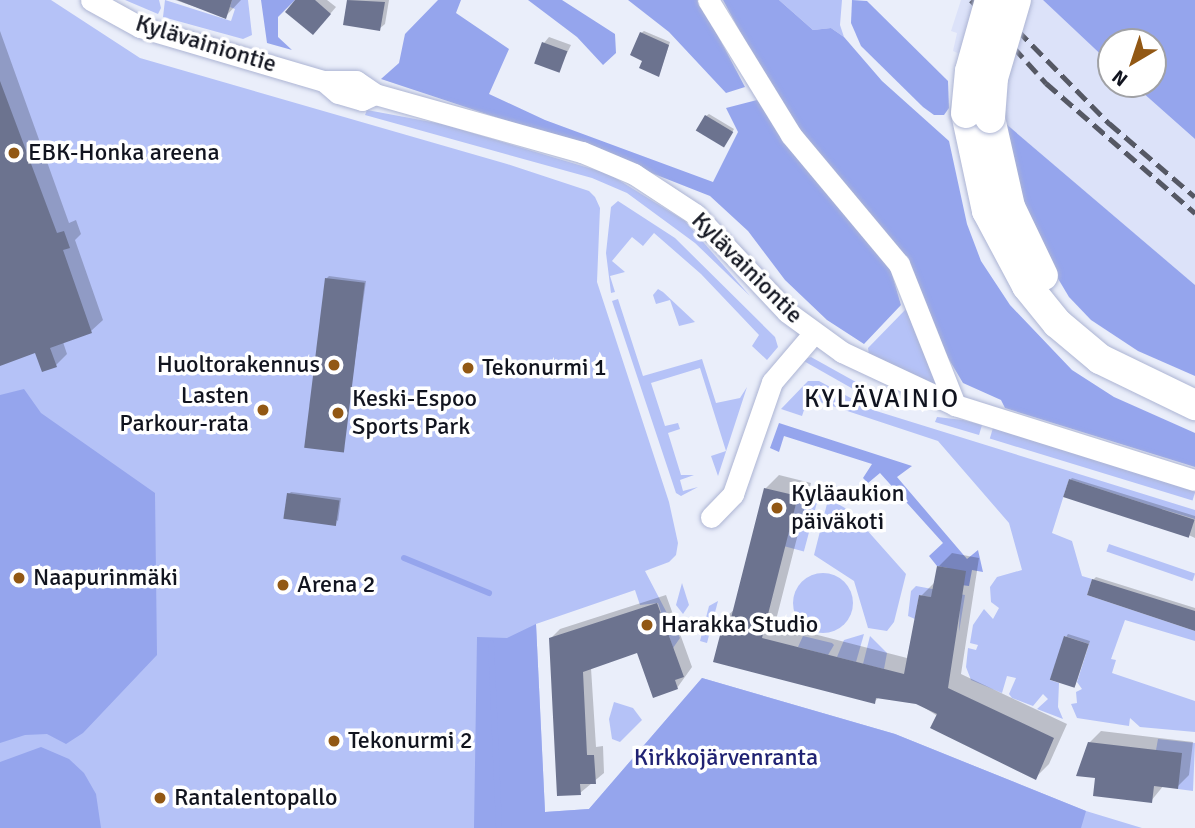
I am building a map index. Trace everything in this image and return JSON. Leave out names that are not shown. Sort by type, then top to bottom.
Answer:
[{"type":"main road","points":[[990,0],[970,71],[978,116],[986,211],[1027,286],[1057,323],[1100,359],[1195,405]]},
{"type":"main road","points":[[1016,0],[993,78],[978,116],[1010,207],[1044,276],[1070,307],[1112,343],[1148,366],[1195,387]]},
{"type":"street","name":"Kylävainiontie","points":[[91,0],[140,27],[324,80],[338,93],[362,100],[375,94],[582,152],[645,180],[709,226],[813,334],[874,369],[955,405],[1195,480]]},
{"type":"street","points":[[708,0],[757,85],[791,135],[888,247],[899,264],[955,405]]},
{"type":"street","points":[[711,517],[733,494],[772,383],[813,334]]},
{"type":"shaded area","points":[[261,0],[295,0],[278,17],[278,37],[292,50],[267,43]]},
{"type":"shaded area","points":[[438,0],[461,0],[456,13],[509,49],[489,94],[545,120],[713,182],[738,132],[726,108],[757,100],[888,261],[901,305],[864,344],[827,320],[785,280],[748,231],[710,196],[583,146],[381,79],[399,63],[405,34]]},
{"type":"shaded area","points":[[528,0],[562,0],[615,34],[616,53],[603,65],[577,37]]},
{"type":"shaded area","points":[[628,0],[699,0],[745,87],[726,93],[669,32]]},
{"type":"shaded area","points":[[723,0],[779,0],[813,30],[831,28],[844,37],[882,81],[949,141],[967,224],[981,261],[1010,305],[1072,370],[1114,397],[1195,433],[1195,467],[1005,408],[1001,400],[963,383],[856,203],[778,102]]},
{"type":"shaded area","points":[[852,0],[867,1],[948,81],[949,108],[944,115],[934,115],[923,107],[861,46],[851,23]]},
{"type":"shaded area","points":[[961,0],[1008,0],[1024,19],[1032,0],[1043,0],[1097,51],[1097,98],[1149,98],[1195,139],[1195,285],[1005,123],[1008,77],[953,51],[957,33],[951,31]]},
{"type":"shaded area","points":[[1043,0],[1195,0],[1195,139],[1149,98],[1167,98],[1167,28],[1097,28],[1097,51]]},
{"type":"shaded area","points":[[1005,123],[1195,285],[1195,376],[1138,351],[1091,320],[1069,297],[1026,225]]},
{"type":"shaded area","points":[[24,389],[41,413],[155,493],[157,655],[83,733],[66,744],[47,734],[25,735],[0,743],[0,395]]},
{"type":"shaded area","points":[[779,423],[912,466],[897,477],[967,559],[978,550],[983,572],[972,570],[969,586],[946,583],[948,568],[937,566],[929,556],[943,543],[880,473],[868,483],[863,478],[872,464],[784,436],[779,452],[770,448]]},
{"type":"shaded area","name":"Kirkkojärvenranta","points":[[536,624],[545,812],[589,809],[702,678],[895,734],[1086,811],[1081,828],[474,828],[477,637],[507,638]]},
{"type":"shaded area","points":[[41,747],[69,759],[84,773],[96,794],[101,828],[0,828],[0,762]]},
{"type":"green space","name":"Keski-Espoo Sports Park","points":[[0,0],[51,0],[140,58],[507,164],[589,191],[595,197],[600,208],[597,282],[669,502],[678,543],[676,555],[669,562],[645,571],[680,638],[673,648],[658,603],[640,605],[635,590],[536,624],[545,812],[589,809],[702,678],[895,734],[1086,811],[1142,828],[0,828]]},
{"type":"green space","points":[[125,0],[159,0],[161,8],[158,14]]},
{"type":"green space","points":[[165,0],[231,21],[235,9],[230,7],[232,0],[248,0],[252,35],[243,39],[163,17]]},
{"type":"green space","points":[[779,0],[842,0],[840,25],[844,37],[831,28],[813,30]]},
{"type":"green space","points":[[367,110],[442,124],[609,174],[685,221],[750,296],[695,243],[627,193],[592,178],[365,115]]},
{"type":"green space","points":[[618,201],[675,238],[775,337],[778,347],[767,360],[752,346],[759,335],[701,274],[654,233],[643,246],[632,237],[612,261],[625,272],[610,276],[615,292],[611,293],[606,253],[611,207]]},
{"type":"green space","points":[[658,289],[695,322],[679,326],[670,300],[656,304],[653,295]]},
{"type":"green space","points":[[618,299],[643,376],[702,359],[716,403],[740,398],[747,387],[718,476],[711,456],[726,451],[700,368],[651,383],[665,426],[678,423],[680,429],[668,433],[681,475],[694,475],[680,480],[683,491],[698,487],[681,496],[676,493],[612,301]]},
{"type":"green space","points":[[906,309],[937,386],[869,355],[868,348]]},
{"type":"green space","points":[[811,357],[872,391],[869,398],[802,360]]},
{"type":"green space","points":[[808,381],[819,381],[873,410],[1195,510],[1195,519],[1162,509],[1156,527],[1144,523],[1149,505],[1069,479],[1052,533],[1072,541],[1082,576],[1092,579],[1087,595],[1195,631],[1195,641],[1125,620],[1111,659],[1116,660],[1112,673],[1195,701],[1195,732],[1140,727],[1130,718],[1129,726],[1077,718],[1071,704],[1077,703],[1076,692],[1082,689],[1077,682],[1089,644],[1065,636],[1050,680],[1059,683],[1058,707],[1063,719],[1037,709],[1048,699],[1043,694],[1033,706],[1012,698],[1009,694],[1016,678],[1007,676],[1002,693],[971,680],[966,667],[968,648],[976,650],[978,645],[970,643],[973,625],[984,609],[993,619],[999,608],[991,602],[990,587],[997,577],[1022,570],[1009,523],[938,441],[808,398],[802,416],[781,409]]},
{"type":"green space","points":[[937,417],[982,425],[979,435],[935,422]]},
{"type":"green space","points":[[993,428],[1195,490],[1193,501],[990,439]]},
{"type":"green space","points":[[832,484],[839,487],[833,501],[850,511],[906,574],[894,622],[887,631],[868,628],[854,581],[814,555]]},
{"type":"green space","points":[[798,496],[817,501],[804,551],[785,546]]},
{"type":"green space","points":[[1109,544],[1195,574],[1192,581],[1106,552]]},
{"type":"green space","points":[[817,573],[829,573],[848,586],[853,603],[851,615],[840,628],[829,633],[817,633],[798,620],[793,609],[793,597],[806,578]]},
{"type":"green space","points":[[682,583],[689,605],[683,614],[676,605]]},
{"type":"green space","points":[[916,586],[965,595],[959,632],[960,602],[919,595],[915,619],[908,616],[911,591]]},
{"type":"green space","points":[[718,601],[707,643],[700,641],[709,606]]},
{"type":"green space","points":[[864,634],[856,662],[837,657],[844,640]]},
{"type":"green space","points":[[803,636],[834,645],[828,655],[798,647]]},
{"type":"green space","points":[[870,636],[887,653],[884,669],[863,664]]},
{"type":"green space","points":[[614,702],[633,708],[642,720],[620,742],[612,739],[609,719]]},
{"type":"green space","points":[[1158,739],[1195,743],[1193,791],[1178,789],[1156,750]]},
{"type":"building","points":[[177,0],[232,0],[226,19]]},
{"type":"building","points":[[295,0],[315,0],[331,14],[313,35],[285,12]]},
{"type":"building","points":[[347,0],[385,2],[380,31],[343,25]]},
{"type":"building","points":[[640,32],[669,45],[659,77],[639,68],[642,61],[630,55]]},
{"type":"building","points":[[542,42],[567,51],[560,73],[534,64]]},
{"type":"building","name":"EBK-Honka areena","points":[[0,81],[57,233],[64,231],[70,248],[63,250],[92,333],[50,348],[57,367],[42,372],[35,353],[0,366]]},
{"type":"building","points":[[705,115],[733,132],[724,147],[696,130]]},
{"type":"building","name":"Huoltorakennus","points":[[325,278],[365,283],[344,453],[304,448]]},
{"type":"building","points":[[1069,479],[1195,520],[1189,538],[1063,497]]},
{"type":"building","points":[[764,488],[798,496],[762,638],[904,674],[919,595],[931,597],[937,566],[966,571],[948,688],[1054,738],[1036,780],[930,728],[937,714],[916,704],[876,698],[875,704],[713,662],[725,616],[731,618]]},
{"type":"building","points":[[287,493],[339,500],[336,526],[283,519]]},
{"type":"building","points":[[1092,579],[1195,611],[1195,631],[1087,595]]},
{"type":"building","points":[[657,603],[684,677],[675,680],[678,689],[653,698],[637,653],[583,672],[587,755],[594,755],[596,784],[580,784],[581,795],[557,796],[549,638]]},
{"type":"building","points":[[1064,636],[1089,644],[1075,688],[1050,680]]},
{"type":"building","points":[[1088,742],[1182,753],[1178,789],[1154,786],[1152,803],[1093,796],[1095,778],[1076,776]]},
{"type":"waterway","points":[[404,558],[489,593]]},
{"type":"waterway","points":[[491,643],[499,828]]},
{"type":"railway","points":[[971,0],[1046,83],[1195,213]]},
{"type":"railway","points":[[988,0],[1109,123],[1195,197]]},
{"type":"place","name":"EBK-Honka areena","points":[[14,153]]},
{"type":"place","name":"Huoltorakennus","points":[[334,365]]},
{"type":"place","name":"Tekonurmi 1","points":[[468,368]]},
{"type":"place","name":"Lasten Parkour-rata","points":[[263,410]]},
{"type":"place","name":"Keski-Espoo Sports Park","points":[[338,413]]},
{"type":"place","name":"Kyläaukion päiväkoti","points":[[777,508]]},
{"type":"place","name":"Naapurinmäki","points":[[19,578]]},
{"type":"place","name":"Arena 2","points":[[283,585]]},
{"type":"place","name":"Harakka Studio","points":[[647,625]]},
{"type":"place","name":"Tekonurmi 2","points":[[334,741]]},
{"type":"place","name":"Rantalentopallo","points":[[160,798]]},
{"type":"district","name":"KYLÄVAINIO","points":[[882,400]]}]
